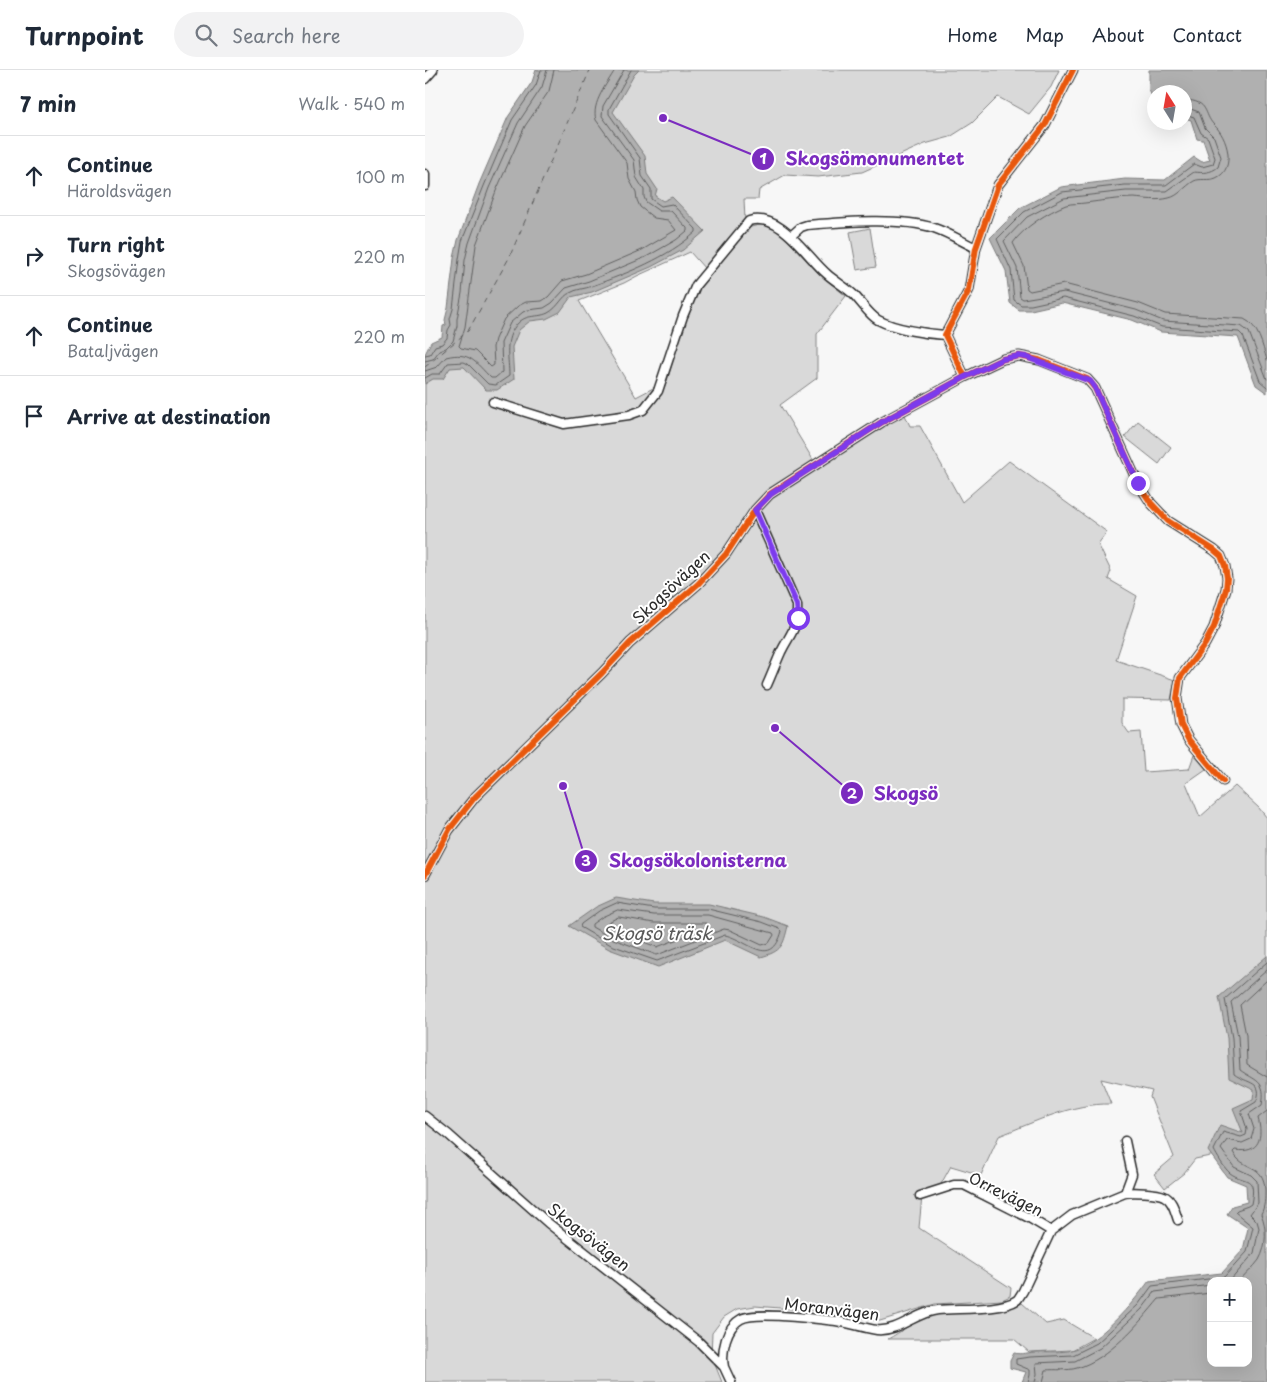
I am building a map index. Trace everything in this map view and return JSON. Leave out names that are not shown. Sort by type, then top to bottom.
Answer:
[{"type":"street","points":[[425,79],[433,70]]},
{"type":"street","points":[[945,335],[969,290],[976,248],[997,185],[1045,125],[1073,70]]},
{"type":"street","points":[[425,174],[425,186]]},
{"type":"street","points":[[493,402],[564,424],[629,415],[643,410],[658,392],[683,316],[696,285],[749,221],[757,219],[771,222],[791,236],[827,274],[853,293],[877,320],[927,334],[945,335]]},
{"type":"street","points":[[791,236],[801,227],[807,225],[854,222],[902,223],[934,228],[976,248]]},
{"type":"street","points":[[945,335],[965,377]]},
{"type":"street","name":"Skogsövägen","points":[[425,875],[449,830],[475,796],[603,673],[630,642],[698,584],[726,554],[755,510],[771,494],[888,418],[1003,359],[1019,356],[1039,360],[1087,379],[1095,388],[1138,483],[1151,503],[1168,520],[1221,556],[1227,578],[1222,603],[1214,627],[1205,644],[1180,678],[1177,698],[1181,724],[1188,739],[1223,781]]},
{"type":"street","points":[[755,510],[797,605],[798,618],[793,632],[781,651],[767,685]]},
{"type":"street","name":"Skogsövägen","points":[[425,1116],[548,1223],[699,1342],[724,1367],[731,1382]]},
{"type":"street","points":[[425,1123],[434,1125]]},
{"type":"street","points":[[1125,1141],[1132,1174],[1125,1192]]},
{"type":"street","name":"Orrevägen","points":[[920,1196],[954,1185],[963,1185],[1051,1231]]},
{"type":"street","name":"Moranvägen","points":[[724,1367],[722,1356],[727,1338],[736,1324],[741,1319],[748,1317],[774,1316],[837,1321],[885,1330],[927,1311],[985,1307],[1011,1303],[1018,1299],[1023,1291],[1051,1231],[1072,1215],[1125,1192],[1133,1191],[1165,1196],[1172,1205],[1178,1220]]},
{"type":"shaded area","points":[[583,70],[1059,70],[1051,87],[1029,114],[998,97],[972,123],[950,137],[925,144],[862,172],[818,177],[785,175],[759,190],[758,199],[744,199],[745,220],[705,269],[690,252],[624,283],[579,301],[636,397],[657,386],[659,379],[667,381],[684,321],[699,284],[743,233],[751,227],[763,224],[781,233],[818,273],[846,296],[817,334],[817,378],[780,405],[818,468],[895,418],[905,415],[910,426],[920,426],[962,502],[1009,461],[1107,532],[1098,544],[1111,571],[1108,579],[1137,596],[1116,660],[1175,680],[1171,700],[1122,699],[1122,723],[1129,733],[1141,732],[1144,772],[1189,769],[1194,755],[1206,769],[1186,783],[1200,817],[1235,786],[1267,818],[1267,1145],[1195,1159],[1184,1173],[1165,1188],[1154,1174],[1174,1157],[1150,1097],[1152,1091],[1101,1079],[1111,1104],[1068,1110],[999,1136],[981,1175],[951,1166],[936,1193],[922,1196],[919,1228],[1011,1288],[1010,1296],[1002,1300],[935,1304],[880,1321],[830,1312],[755,1306],[737,1309],[724,1317],[712,1333],[711,1355],[722,1382],[425,1382],[425,368],[448,350]]},
{"type":"shaded area","points":[[870,228],[876,267],[857,270],[850,232]]},
{"type":"shaded area","points":[[1138,421],[1171,447],[1159,464],[1125,437]]},
{"type":"shaded area","points":[[1022,1303],[1046,1324],[1064,1320],[1094,1338],[1072,1350],[1029,1352],[1014,1339],[888,1339],[919,1320],[940,1312],[999,1310]]},
{"type":"water","points":[[536,70],[639,70],[634,75],[613,112],[645,156],[647,174],[657,189],[655,196],[663,201],[672,197],[705,231],[683,250],[651,267],[592,292],[571,297],[560,312],[546,319],[530,321],[519,330],[512,347],[514,379],[497,390],[486,390],[464,367],[450,368],[443,379],[433,379],[425,384],[425,354],[431,342],[442,337],[443,326],[446,325],[445,320],[458,240],[479,184],[508,117],[532,82]]},
{"type":"water","points":[[1149,70],[1267,70],[1267,393],[1256,385],[1238,337],[1161,332],[1132,320],[1062,303],[1031,310],[1019,310],[1010,303],[1006,271],[990,238],[1020,208],[1061,187],[1125,179],[1165,180],[1194,157],[1202,162],[1210,160],[1203,140],[1197,139],[1192,123],[1192,85],[1149,85]]},
{"type":"water","name":"Skogsö träsk","points":[[616,898],[654,904],[709,904],[764,917],[788,926],[781,947],[761,957],[725,940],[658,967],[609,949],[569,926],[596,907]]},
{"type":"water","points":[[1267,956],[1267,1382],[1022,1382],[1026,1372],[1010,1368],[1010,1361],[1014,1353],[1064,1351],[1082,1346],[1115,1321],[1149,1281],[1222,1273],[1243,1250],[1248,1228],[1227,1214],[1232,1206],[1247,1202],[1246,1185],[1227,1177],[1208,1151],[1220,1125],[1243,1133],[1233,1108],[1253,1099],[1254,1090],[1229,1078],[1227,1038],[1219,997]]},
{"type":"ferry route","points":[[425,367],[468,331],[509,258],[590,70]]},
{"type":"cycle path","points":[[425,875],[449,830],[475,797],[602,673],[630,643],[698,584],[726,554],[755,510],[770,494],[882,422],[965,377],[945,335],[969,290],[976,248],[998,185],[1045,125],[1073,70]]},
{"type":"cycle path","points":[[965,377],[1003,359],[1019,356],[1039,360],[1087,379],[1095,388],[1138,483],[1151,503],[1168,521],[1221,556],[1227,578],[1226,589],[1214,627],[1205,644],[1180,678],[1177,698],[1181,725],[1188,739],[1223,781]]},
{"type":"place","name":"Skogsömonumentet","points":[[663,118]]},
{"type":"place","name":"Skogsö","points":[[775,728]]},
{"type":"place","name":"Skogsökolonisterna","points":[[563,786]]},
{"type":"route","points":[[798,618],[797,605],[755,510],[771,494],[893,415],[1003,359],[1019,356],[1039,360],[1090,381],[1095,388],[1138,483]]}]
